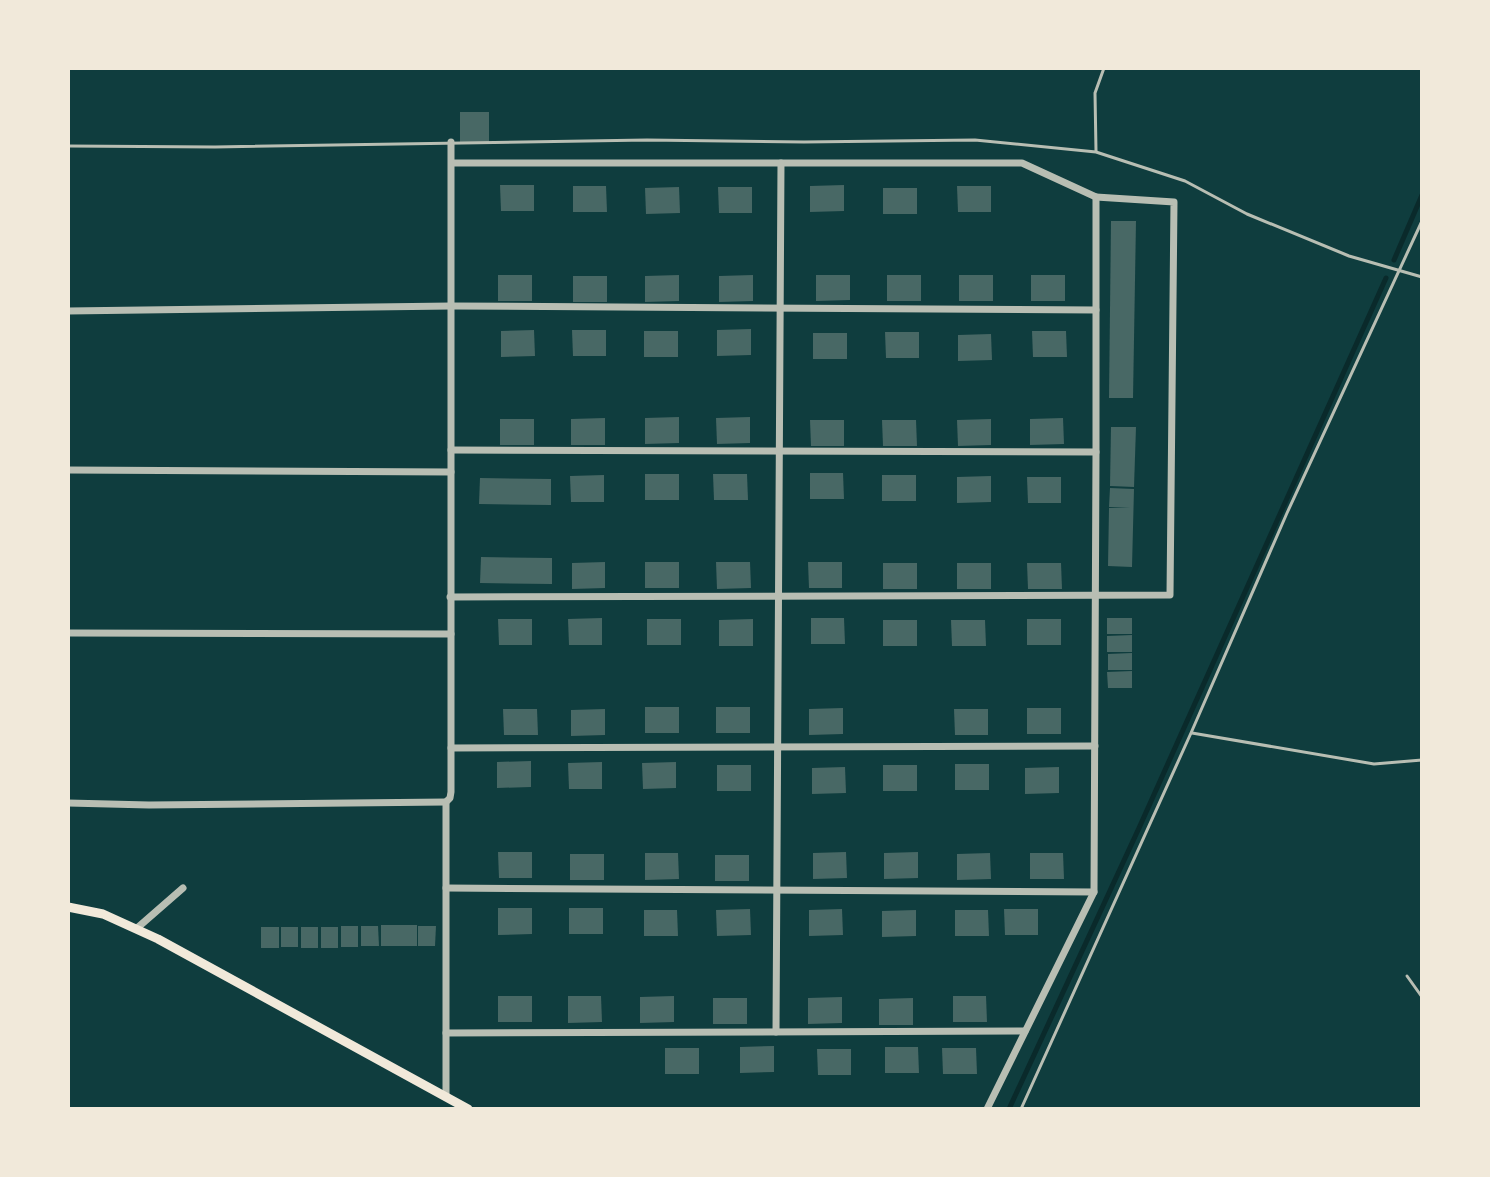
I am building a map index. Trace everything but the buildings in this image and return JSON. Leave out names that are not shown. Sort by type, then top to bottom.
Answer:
[{"type":"main road","points":[[68,907],[103,914],[171,946],[468,1109]]},
{"type":"street","points":[[446,1097],[446,802],[451,792],[451,142]]},
{"type":"street","points":[[450,597],[1170,595],[1174,218],[1174,202],[1096,197],[1022,163],[452,163]]},
{"type":"street","points":[[776,1032],[781,163]]},
{"type":"street","points":[[987,1109],[1094,892],[1096,197]]},
{"type":"street","points":[[68,311],[451,306],[1096,310]]},
{"type":"street","points":[[451,450],[1096,452]]},
{"type":"street","points":[[68,470],[451,472]]},
{"type":"street","points":[[68,633],[451,634]]},
{"type":"street","points":[[451,748],[1095,746]]},
{"type":"street","points":[[68,803],[446,802]]},
{"type":"street","points":[[136,929],[183,888]]},
{"type":"street","points":[[446,888],[1094,892]]},
{"type":"street","points":[[446,1033],[1025,1031]]},
{"type":"lane","points":[[1096,152],[1095,93],[1104,68]]},
{"type":"lane","points":[[68,146],[975,140],[1096,152],[1185,181],[1261,220],[1349,256],[1422,277]]},
{"type":"lane","points":[[1021,1109],[1287,513],[1422,221]]},
{"type":"lane","points":[[1191,733],[1374,764],[1422,760]]},
{"type":"lane","points":[[1407,976],[1422,997]]},
{"type":"waterway","points":[[1394,260],[1422,195]]},
{"type":"waterway","points":[[1009,1109],[1386,278]]}]
